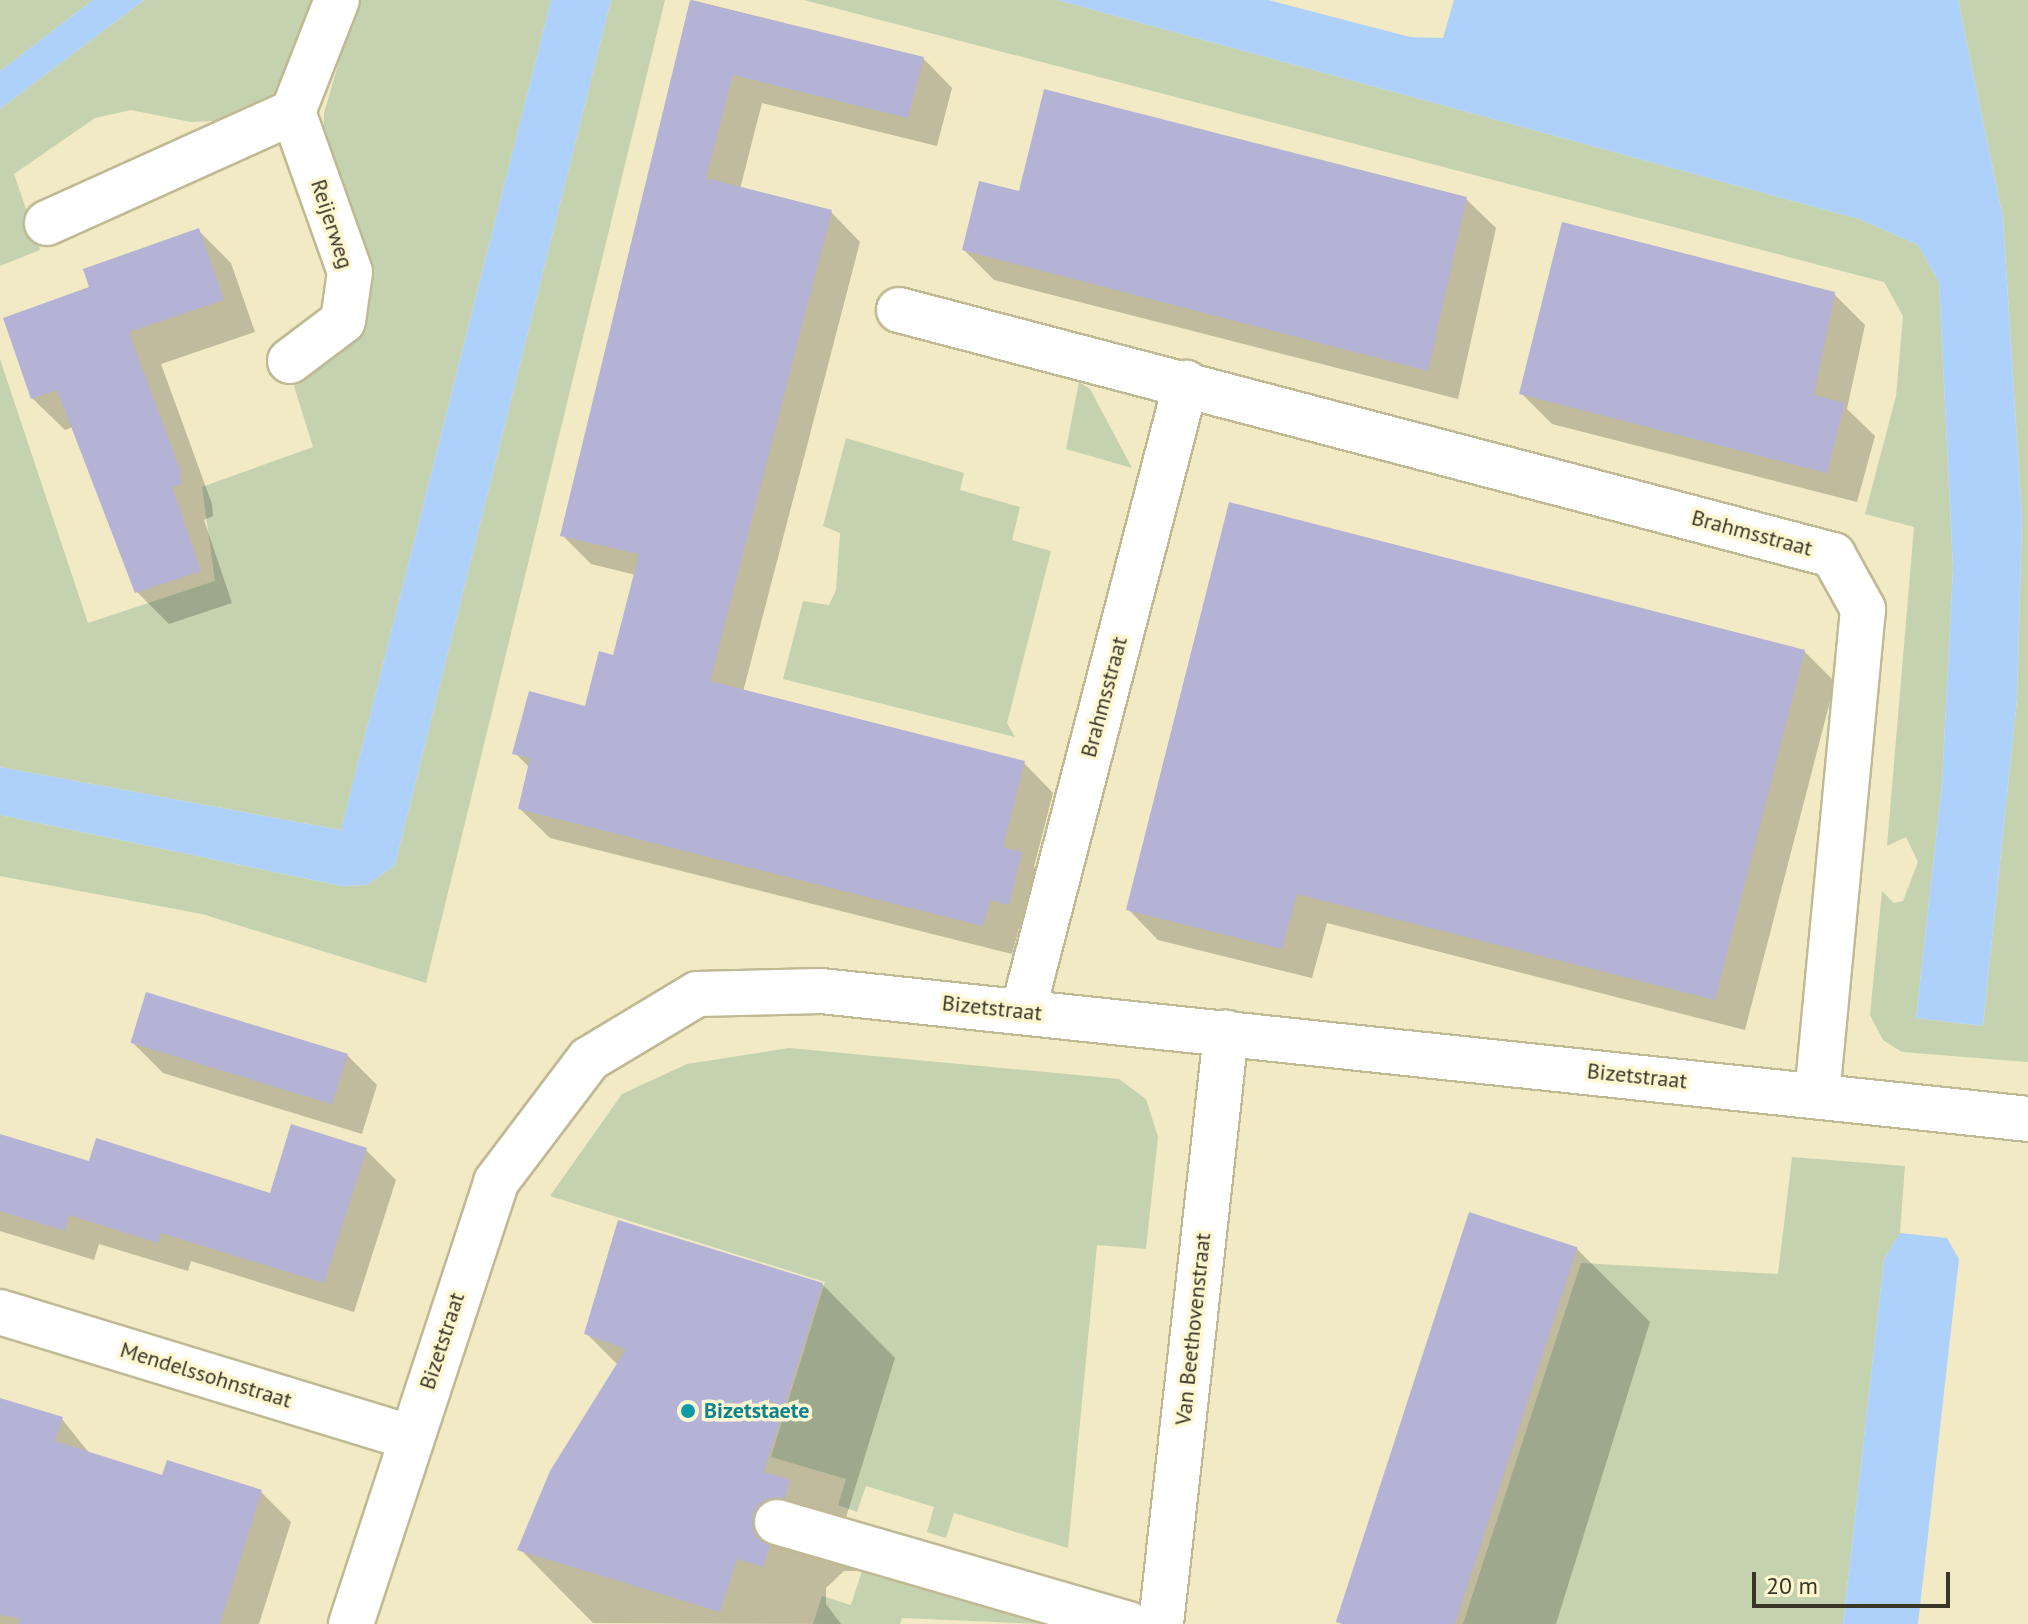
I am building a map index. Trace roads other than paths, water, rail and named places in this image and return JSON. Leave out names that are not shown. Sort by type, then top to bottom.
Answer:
[{"type":"street","points":[[47,223],[293,112],[337,0]]},
{"type":"street","name":"Reijerweg","points":[[290,361],[343,321],[350,272],[293,112]]},
{"type":"street","name":"Brahmsstraat","points":[[899,310],[1833,555],[1863,609],[1817,1094]]},
{"type":"street","name":"Brahmsstraat","points":[[1023,1011],[1186,383]]},
{"type":"street","name":"Bizetstraat","points":[[351,1624],[496,1182],[589,1059],[697,994],[821,991],[1817,1094],[2028,1119]]},
{"type":"street","name":"Van Beethovenstraat","points":[[1161,1624],[1226,1033]]},
{"type":"street","name":"Mendelssohnstraat","points":[[0,1312],[411,1438]]},
{"type":"street","points":[[777,1522],[1129,1624]]},
{"type":"water","points":[[93,0],[144,0],[0,109],[0,71]]},
{"type":"water","points":[[551,0],[611,0],[395,865],[367,885],[342,886],[0,815],[0,767],[341,830]]},
{"type":"water","points":[[1057,0],[1268,0],[1410,37],[1443,38],[1454,0],[1958,0],[2003,218],[2022,519],[2017,699],[1983,1026],[1916,1018],[1942,783],[1953,568],[1939,282],[1918,245],[1859,219]]},
{"type":"water","points":[[1900,1233],[1947,1238],[1959,1259],[1918,1624],[1843,1624],[1884,1259]]},
{"type":"place","name":"Bizetstaete","points":[[688,1411]]}]
